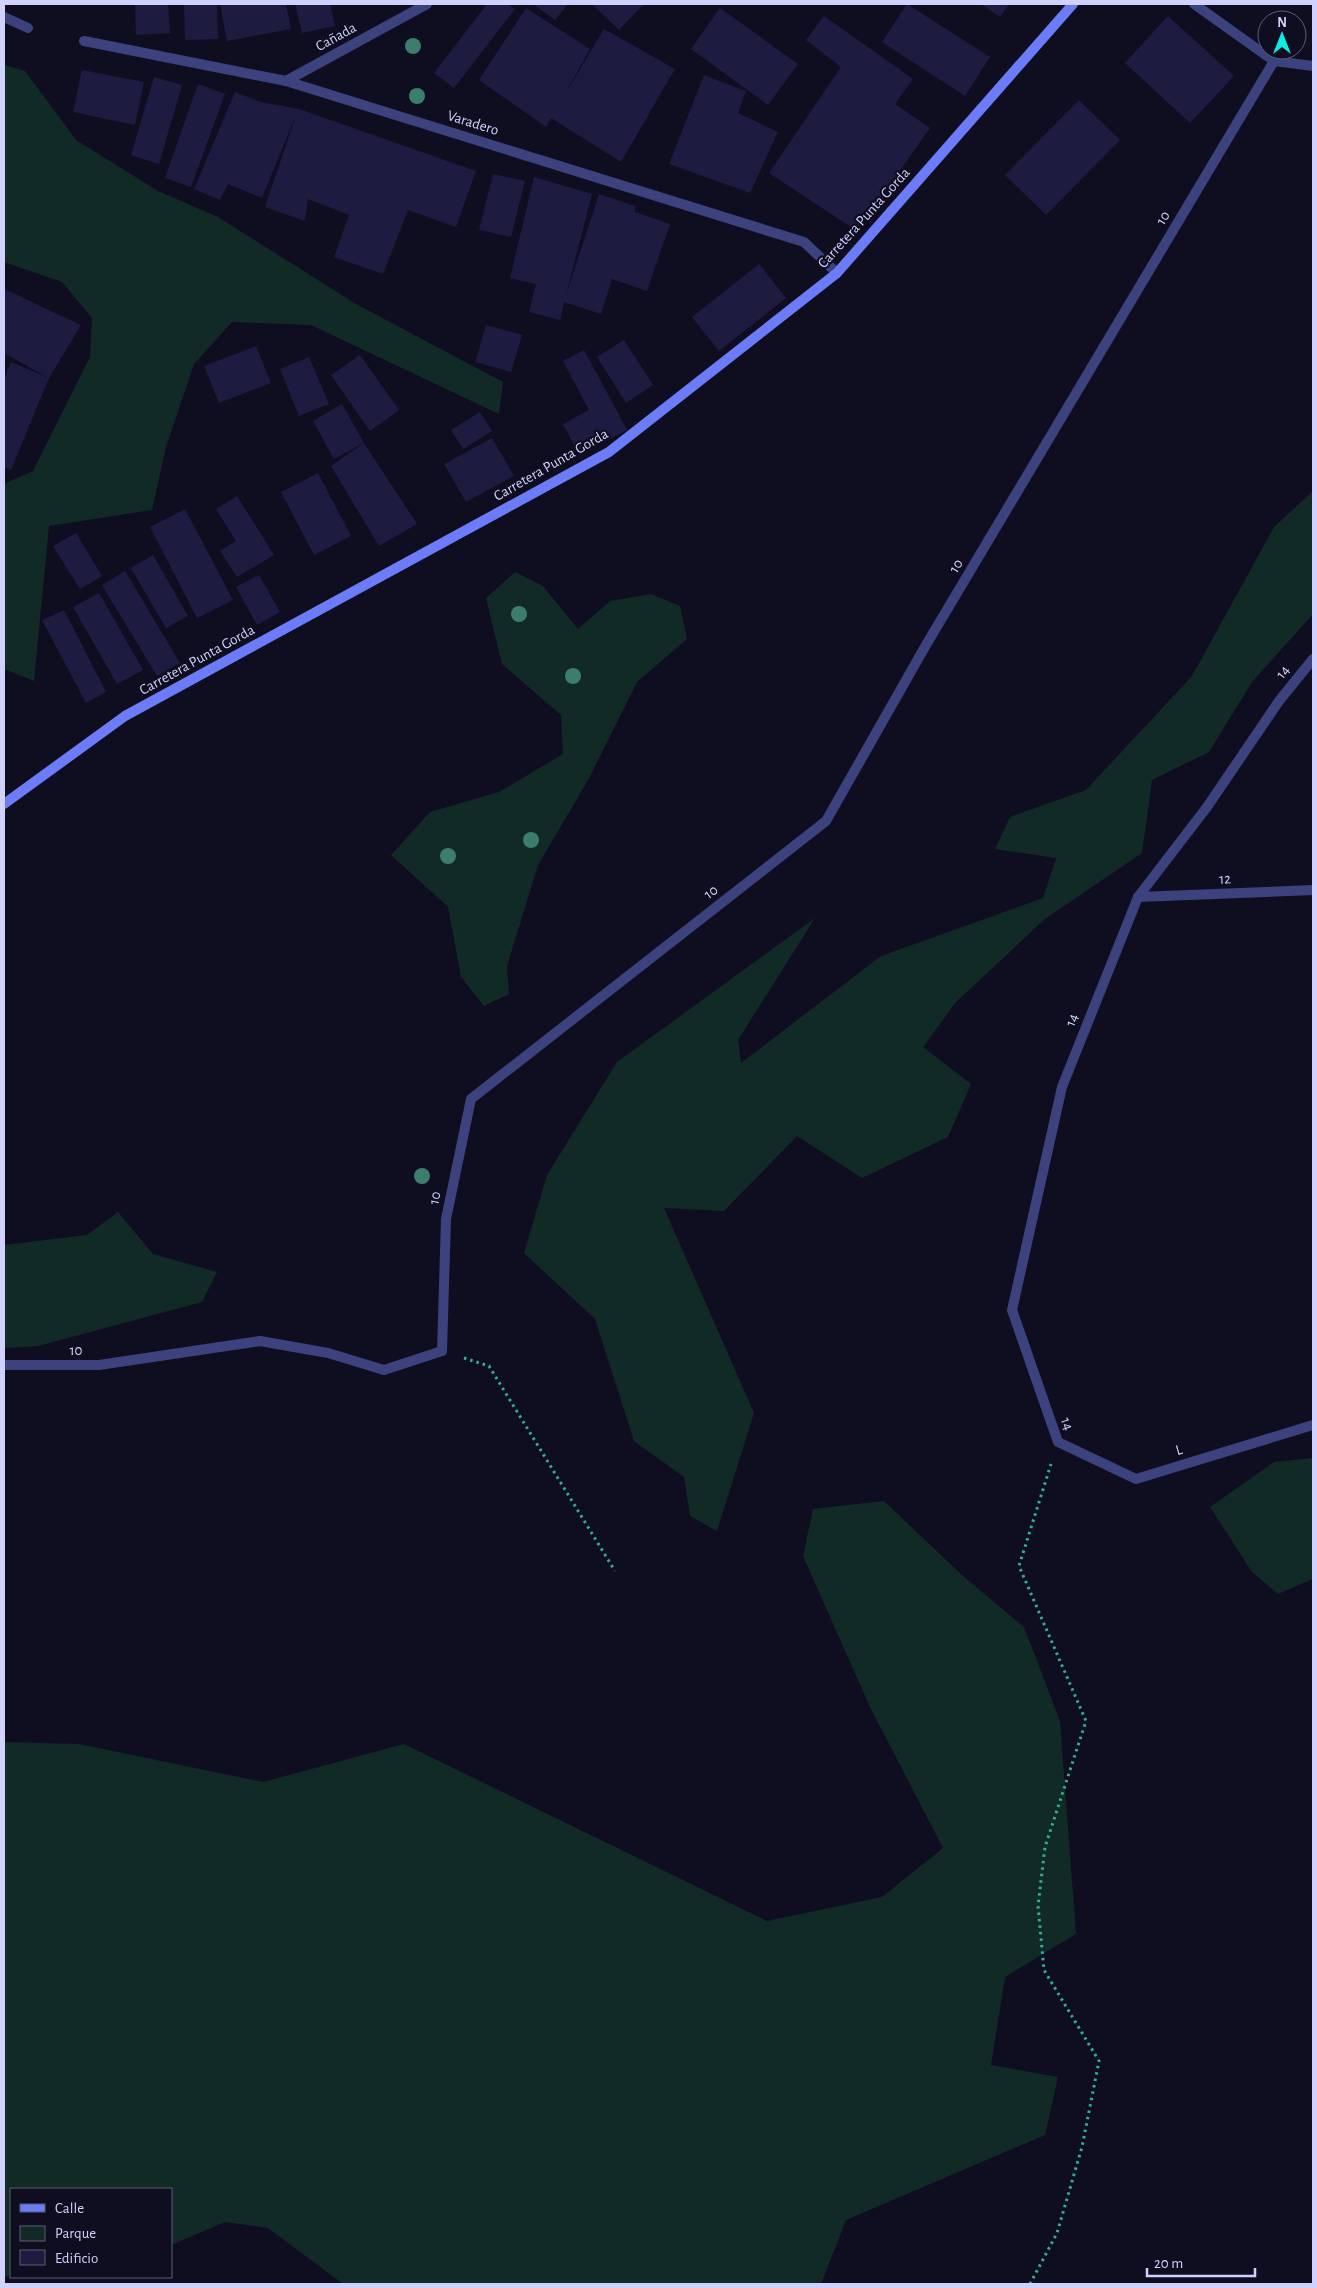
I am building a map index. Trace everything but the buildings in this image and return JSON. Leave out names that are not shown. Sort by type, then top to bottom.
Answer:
[{"type":"main road","name":"Carretera Punta Gorda","points":[[4,804],[125,716],[609,452],[837,273],[1073,4]]},
{"type":"street","name":"Cañada","points":[[286,81],[427,4]]},
{"type":"street","points":[[1194,4],[1274,61],[1313,66]]},
{"type":"street","points":[[4,17],[28,28]]},
{"type":"street","name":"Varadero","points":[[84,41],[286,81],[804,242],[837,273]]},
{"type":"street","name":"10","points":[[4,1365],[99,1365],[260,1342],[328,1353],[384,1370],[442,1351],[446,1219],[471,1099],[826,821],[936,628],[1274,61]]},
{"type":"street","name":"14","points":[[1058,1442],[1012,1310],[1062,1087],[1138,897],[1207,807],[1279,702],[1313,659]]},
{"type":"street","name":"12","points":[[1138,897],[1313,890]]},
{"type":"street","name":"L","points":[[1058,1442],[1136,1479],[1313,1425]]},
{"type":"path","points":[[442,1351],[489,1366],[615,1571]]},
{"type":"path","points":[[1030,2284],[1057,2233],[1082,2147],[1099,2061],[1044,1970],[1038,1906],[1045,1847],[1086,1721],[1019,1566],[1058,1442]]},
{"type":"green space","points":[[4,65],[25,71],[76,140],[158,191],[218,217],[356,304],[503,382],[499,414],[311,325],[232,322],[194,364],[166,447],[152,510],[49,526],[34,681],[4,669],[4,484],[33,471],[90,357],[92,318],[62,282],[4,262]]},
{"type":"green space","points":[[1313,491],[1313,614],[1252,682],[1209,752],[1152,780],[1142,853],[1045,919],[956,1002],[923,1047],[971,1084],[948,1137],[862,1178],[797,1136],[724,1211],[664,1208],[754,1413],[717,1531],[690,1516],[684,1477],[634,1441],[595,1319],[524,1253],[547,1175],[617,1062],[815,918],[738,1040],[741,1063],[881,956],[1043,898],[1056,858],[995,849],[1010,817],[1086,790],[1192,676],[1274,527]]},
{"type":"green space","points":[[515,572],[543,586],[578,629],[610,601],[651,594],[680,606],[687,639],[637,682],[588,780],[538,865],[507,966],[509,994],[484,1006],[461,977],[448,907],[391,855],[430,812],[499,792],[563,754],[561,715],[502,664],[486,598]]},
{"type":"green space","points":[[118,1212],[153,1254],[217,1272],[202,1302],[38,1346],[4,1348],[4,1245],[87,1235]]},
{"type":"green space","points":[[1313,1458],[1313,1579],[1278,1594],[1252,1572],[1210,1507],[1274,1462]]},
{"type":"green space","points":[[884,1501],[963,1576],[1024,1627],[1060,1721],[1076,1934],[1005,1977],[991,2065],[1058,2077],[1045,2135],[846,2220],[821,2284],[343,2284],[268,2228],[225,2222],[172,2245],[172,2188],[10,2188],[10,2276],[4,2277],[4,1742],[79,1744],[263,1782],[404,1744],[767,1921],[882,1897],[943,1848],[870,1707],[803,1556],[813,1509]]}]
